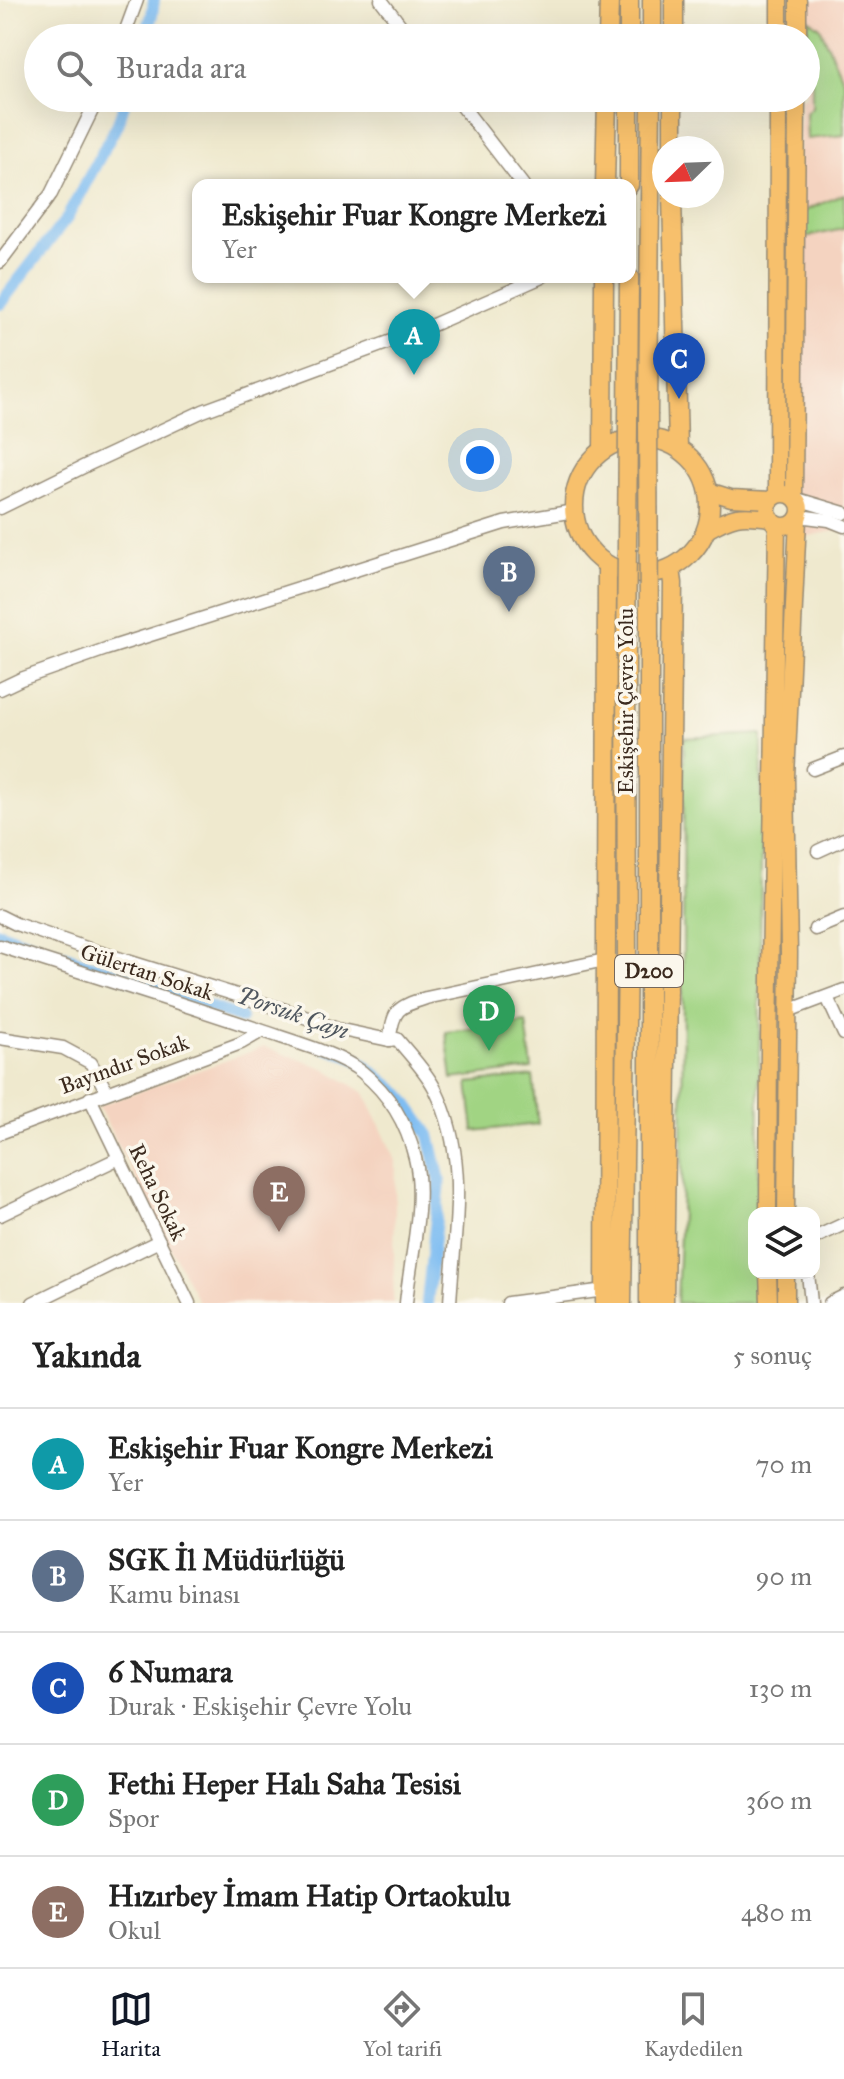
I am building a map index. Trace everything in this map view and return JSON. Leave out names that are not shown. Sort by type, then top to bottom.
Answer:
[{"type":"highway","points":[[608,24],[609,0]]},
{"type":"highway","points":[[629,0],[629,24]]},
{"type":"highway","points":[[652,0],[652,24]]},
{"type":"highway","points":[[674,0],[674,24]]},
{"type":"highway","points":[[605,179],[607,112]]},
{"type":"highway","points":[[629,112],[629,179]]},
{"type":"highway","name":"Eskişehir Çevre Yolu","points":[[649,1303],[651,112]]},
{"type":"highway","points":[[673,112],[673,136]]},
{"type":"highway","points":[[672,208],[678,447]]},
{"type":"highway","points":[[603,450],[604,283]]},
{"type":"highway","name":"Eskişehir Çevre Yolu","points":[[622,1303],[627,954],[629,283]]},
{"type":"highway","points":[[640,437],[678,447],[703,474],[709,491],[711,510],[707,530],[698,546],[671,569],[650,574],[628,573],[607,565],[590,551],[579,532],[574,511],[576,487],[586,466],[603,450],[621,441],[640,437]]},
{"type":"highway","points":[[605,1296],[607,565]]},
{"type":"highway","points":[[664,1303],[671,569]]},
{"type":"main road","points":[[779,0],[779,24]]},
{"type":"main road","points":[[798,0],[798,24]]},
{"type":"main road","points":[[768,1207],[773,521],[768,509],[774,497],[778,112]]},
{"type":"main road","points":[[786,1207],[786,777],[797,508],[797,112]]},
{"type":"main road","points":[[709,491],[731,498],[774,497],[786,493],[797,508]]},
{"type":"main road","points":[[707,530],[727,518],[743,515],[773,521],[781,526],[791,525],[797,508]]},
{"type":"main road","points":[[768,1279],[769,1303]]},
{"type":"main road","points":[[786,1279],[786,1303]]},
{"type":"street","points":[[128,24],[137,0]]},
{"type":"street","points":[[381,0],[399,24]]},
{"type":"street","points":[[0,262],[51,194],[91,112]]},
{"type":"street","points":[[467,112],[518,179]]},
{"type":"street","points":[[0,508],[203,411],[419,331],[528,283]]},
{"type":"street","points":[[797,508],[844,513]]},
{"type":"street","points":[[797,508],[844,526]]},
{"type":"street","points":[[0,689],[106,649],[504,523],[574,511]]},
{"type":"street","points":[[813,769],[844,757]]},
{"type":"street","points":[[818,851],[844,839]]},
{"type":"street","points":[[0,916],[92,950],[337,1029],[397,1039],[433,1086],[451,1128],[457,1180],[457,1228],[450,1303]]},
{"type":"street","points":[[815,929],[844,917]]},
{"type":"street","name":"Gülertan Sokak","points":[[0,946],[262,1031],[314,1049],[360,1070],[387,1097],[404,1125],[416,1160],[420,1195],[406,1303]]},
{"type":"street","points":[[389,1040],[394,1014],[405,1004],[605,960]]},
{"type":"street","points":[[788,1011],[844,990]]},
{"type":"street","points":[[827,997],[844,1034]]},
{"type":"street","name":"Bayındır Sokak","points":[[0,1133],[241,1043],[262,1031]]},
{"type":"street","points":[[0,1038],[63,1048],[91,1063],[107,1092]]},
{"type":"street","name":"Reha Sokak","points":[[90,1098],[189,1303]]},
{"type":"street","points":[[0,1215],[119,1158]]},
{"type":"street","points":[[820,1235],[844,1224]]},
{"type":"street","points":[[33,1303],[159,1241]]},
{"type":"street","points":[[809,1279],[811,1303]]},
{"type":"street","points":[[508,1303],[605,1296]]},
{"type":"street","points":[[830,1303],[844,1296]]},
{"type":"shaded area","points":[[803,0],[844,0],[844,529],[789,540],[800,112],[820,112],[820,24],[805,24]]},
{"type":"shaded area","points":[[264,1047],[324,1068],[365,1093],[396,1161],[393,1303],[199,1303],[98,1106]]},
{"type":"green space","points":[[820,27],[844,83],[844,135],[807,139],[806,113],[820,112]]},
{"type":"green space","points":[[844,194],[844,229],[805,237],[804,211]]},
{"type":"green space","points":[[762,734],[758,1207],[748,1207],[748,1279],[758,1279],[758,1303],[677,1303],[682,1188],[684,738]]},
{"type":"green space","points":[[526,1022],[532,1069],[452,1079],[446,1032]]},
{"type":"green space","points":[[533,1076],[538,1124],[474,1131],[468,1083]]},
{"type":"waterway","name":"Porsuk Çayı","points":[[149,24],[154,0]]},
{"type":"waterway","name":"Porsuk Çayı","points":[[0,304],[67,218],[122,112]]},
{"type":"waterway","name":"Porsuk Çayı","points":[[0,933],[241,1018]]},
{"type":"waterway","name":"Porsuk Çayı","points":[[326,1048],[354,1057],[401,1095],[429,1135],[440,1181],[427,1303]]},
{"type":"place","name":"Eskişehir Fuar Kongre Merkezi","points":[[414,375]]},
{"type":"place","name":"6 Numara","points":[[679,399]]},
{"type":"place","name":"SGK İl Müdürlüğü","points":[[509,612]]},
{"type":"place","name":"Fethi Heper Halı Saha Tesisi","points":[[489,1051]]},
{"type":"place","name":"Hızırbey İmam Hatip Ortaokulu","points":[[279,1232]]}]
